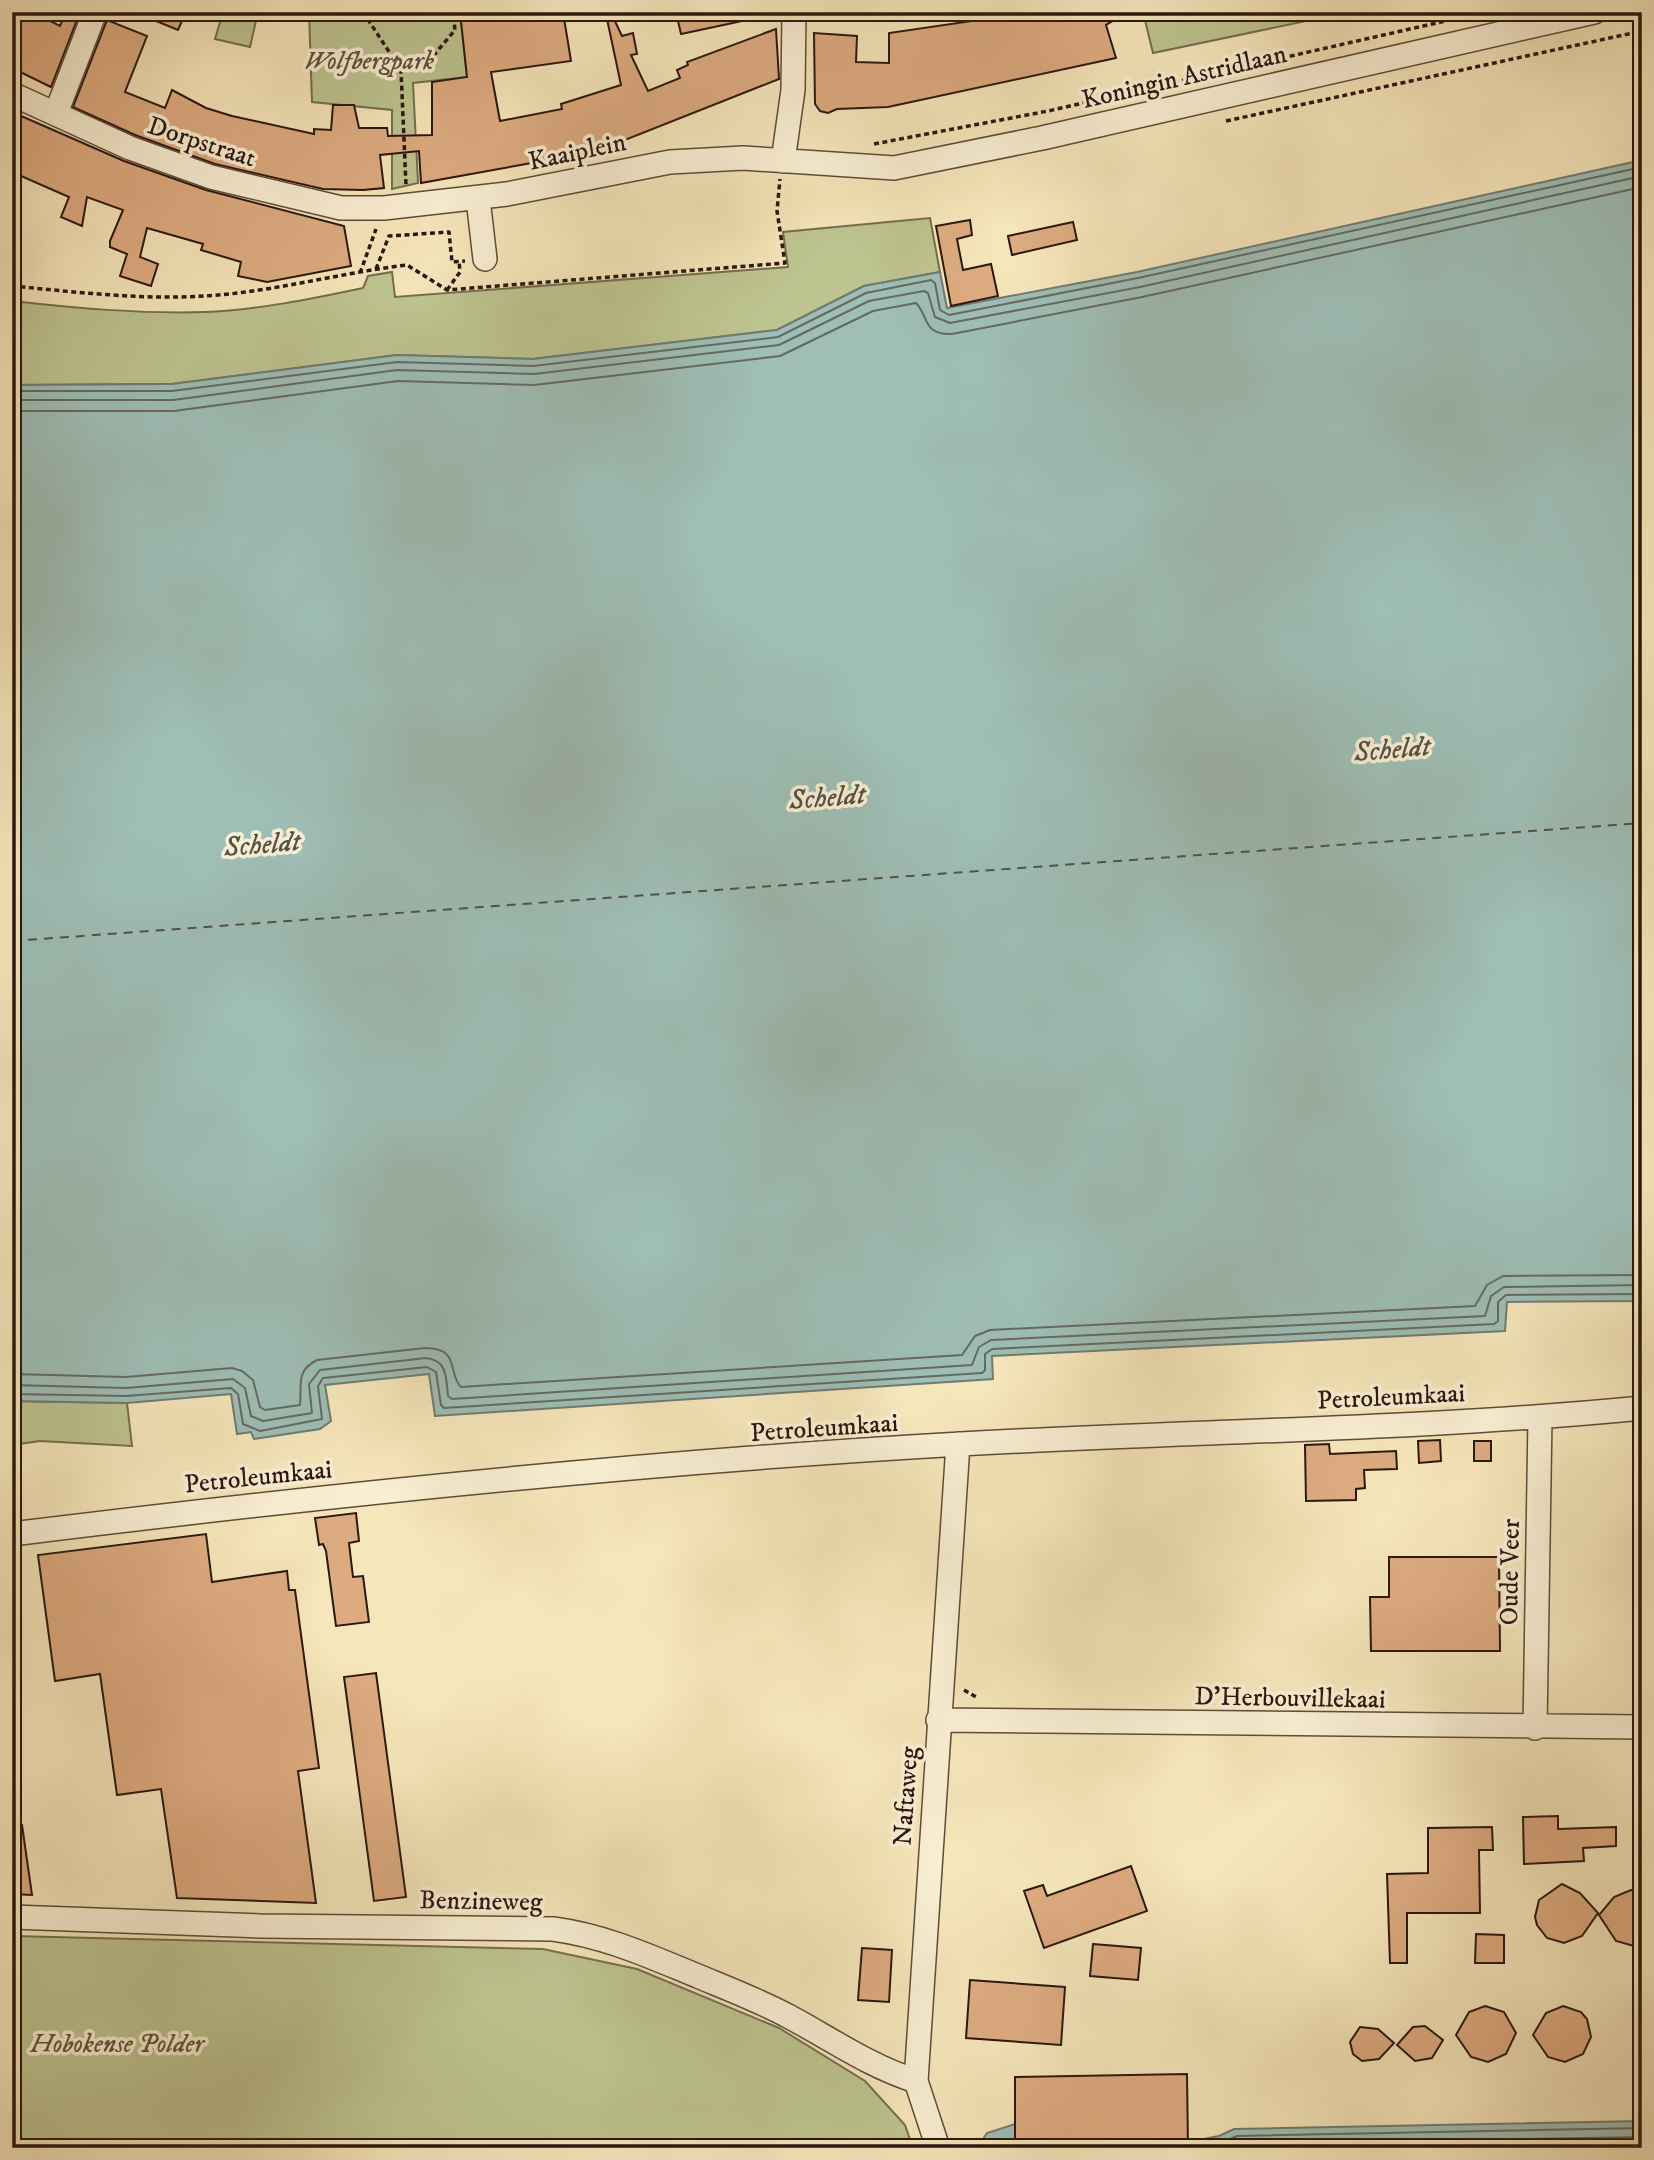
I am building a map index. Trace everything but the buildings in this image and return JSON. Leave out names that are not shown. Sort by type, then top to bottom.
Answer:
[{"type":"street","points":[[56,113],[95,12]]},
{"type":"street","points":[[783,161],[793,90],[794,12]]},
{"type":"street","name":"Koningin Astridlaan","points":[[783,161],[894,168],[1042,138],[1594,12]]},
{"type":"street","name":"Dorpstraat","points":[[12,94],[130,148],[211,177],[341,208],[384,208]]},
{"type":"street","name":"Kaaiplein","points":[[384,208],[478,199],[670,162],[743,158],[783,161]]},
{"type":"street","points":[[478,199],[485,259]]},
{"type":"street","name":"Petroleumkaai","points":[[12,1534],[457,1483],[958,1444],[1540,1418],[1642,1408]]},
{"type":"street","name":"Oude Veer","points":[[1535,1728],[1540,1418]]},
{"type":"street","name":"Naftaweg","points":[[938,2148],[916,2081],[958,1444]]},
{"type":"street","name":"D'Herbouvillekaai","points":[[938,1720],[1642,1727]]},
{"type":"street","name":"Benzineweg","points":[[12,1917],[260,1926],[553,1929],[578,1932],[630,1948],[749,1998],[787,2015],[879,2069],[916,2081]]},
{"type":"path","points":[[363,12],[401,70],[407,205]]},
{"type":"path","points":[[401,70],[434,55],[455,30],[453,12]]},
{"type":"path","points":[[862,146],[1048,111],[1485,12]]},
{"type":"path","points":[[12,286],[116,296],[205,296],[301,285],[407,265],[447,290],[785,263],[776,211],[783,161]]},
{"type":"path","points":[[360,273],[384,208]]},
{"type":"path","points":[[376,269],[389,236],[449,232],[452,262],[485,259]]},
{"type":"path","points":[[447,290],[460,272],[459,261]]},
{"type":"green space","name":"Wolfbergpark","points":[[223,12],[258,12],[250,47],[215,39]]},
{"type":"green space","name":"Wolfbergpark","points":[[309,12],[460,12],[467,77],[413,83],[418,183],[392,189],[392,110],[312,102]]},
{"type":"green space","points":[[1143,12],[1349,12],[1153,53]]},
{"type":"green space","points":[[930,218],[940,272],[864,286],[777,330],[533,359],[397,355],[172,384],[12,385],[12,301],[108,310],[204,312],[304,300],[363,288],[368,276],[392,272],[395,297],[788,267],[783,232]]},
{"type":"green space","points":[[12,1401],[127,1403],[132,1446],[40,1441],[12,1445]]},
{"type":"green space","name":"Hobokense Polder","points":[[12,1936],[543,1949],[637,1969],[779,2028],[865,2081],[905,2125],[913,2148],[12,2148]]},
{"type":"water","name":"Scheldt","points":[[1642,160],[1642,1301],[1507,1302],[1505,1331],[992,1356],[993,1379],[435,1416],[429,1374],[325,1385],[331,1421],[320,1429],[254,1439],[251,1432],[237,1434],[231,1394],[127,1403],[12,1401],[12,385],[172,384],[397,355],[533,359],[777,330],[864,286],[940,272],[947,308],[1137,272]]},
{"type":"water","points":[[1642,2121],[1642,2148],[1203,2148],[1203,2139],[1234,2129]]},
{"type":"water","points":[[1015,2124],[1015,2148],[977,2148],[987,2133]]},
{"type":"ferry route","points":[[12,941],[1642,823]]}]
